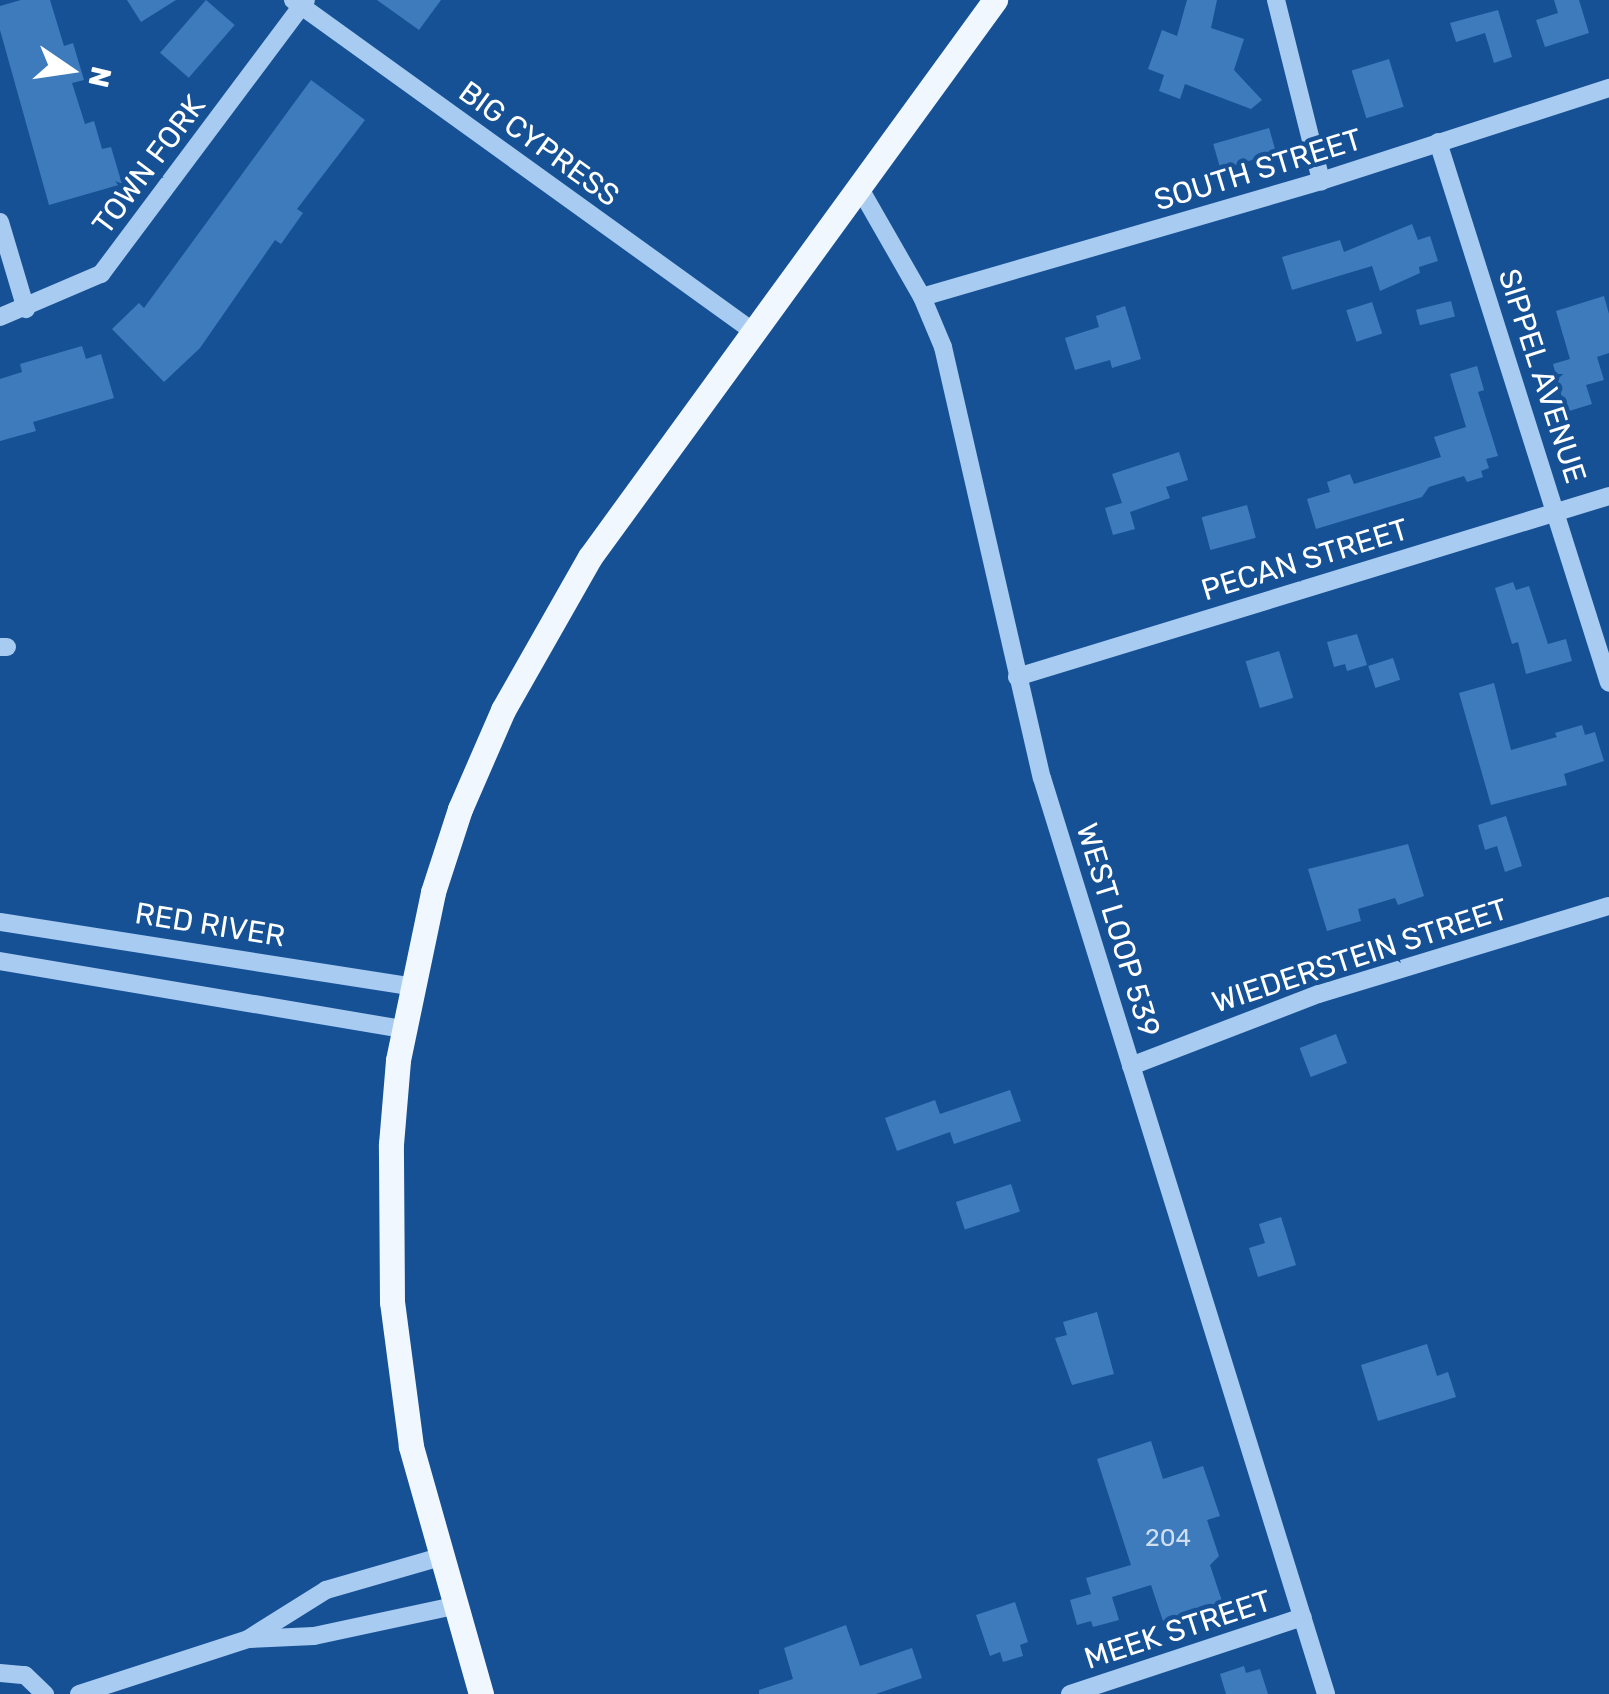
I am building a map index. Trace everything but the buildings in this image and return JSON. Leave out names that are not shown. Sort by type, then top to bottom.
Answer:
[{"type":"main road","points":[[481,1694],[411,1446],[392,1302],[390,1144],[403,1029],[460,808],[502,710],[590,557],[995,0]]},
{"type":"street","points":[[1276,0],[1320,181]]},
{"type":"street","name":"TOWN FORK","points":[[0,317],[102,274],[300,2]]},
{"type":"street","name":"BIG CYPRESS","points":[[300,2],[754,332]]},
{"type":"street","name":"SOUTH STREET","points":[[922,298],[1320,181],[1609,88]]},
{"type":"street","name":"SIPPEL AVENUE","points":[[1438,142],[1609,683]]},
{"type":"street","name":"WEST LOOP 539","points":[[859,187],[922,298],[942,347],[1042,778],[1326,1694]]},
{"type":"street","points":[[0,222],[26,309]]},
{"type":"street","name":"PECAN STREET","points":[[1016,677],[1609,496]]},
{"type":"street","name":"WIEDERSTEIN STREET","points":[[1131,1066],[1318,994],[1609,906]]},
{"type":"street","name":"RED RIVER","points":[[0,922],[411,986]]},
{"type":"street","points":[[0,961],[403,1029]]},
{"type":"street","points":[[79,1694],[248,1639],[326,1590],[440,1557]]},
{"type":"street","points":[[248,1639],[314,1636],[454,1606]]},
{"type":"street","name":"MEEK STREET","points":[[1070,1694],[1303,1618]]},
{"type":"street","points":[[0,1672],[25,1676],[45,1694]]}]
